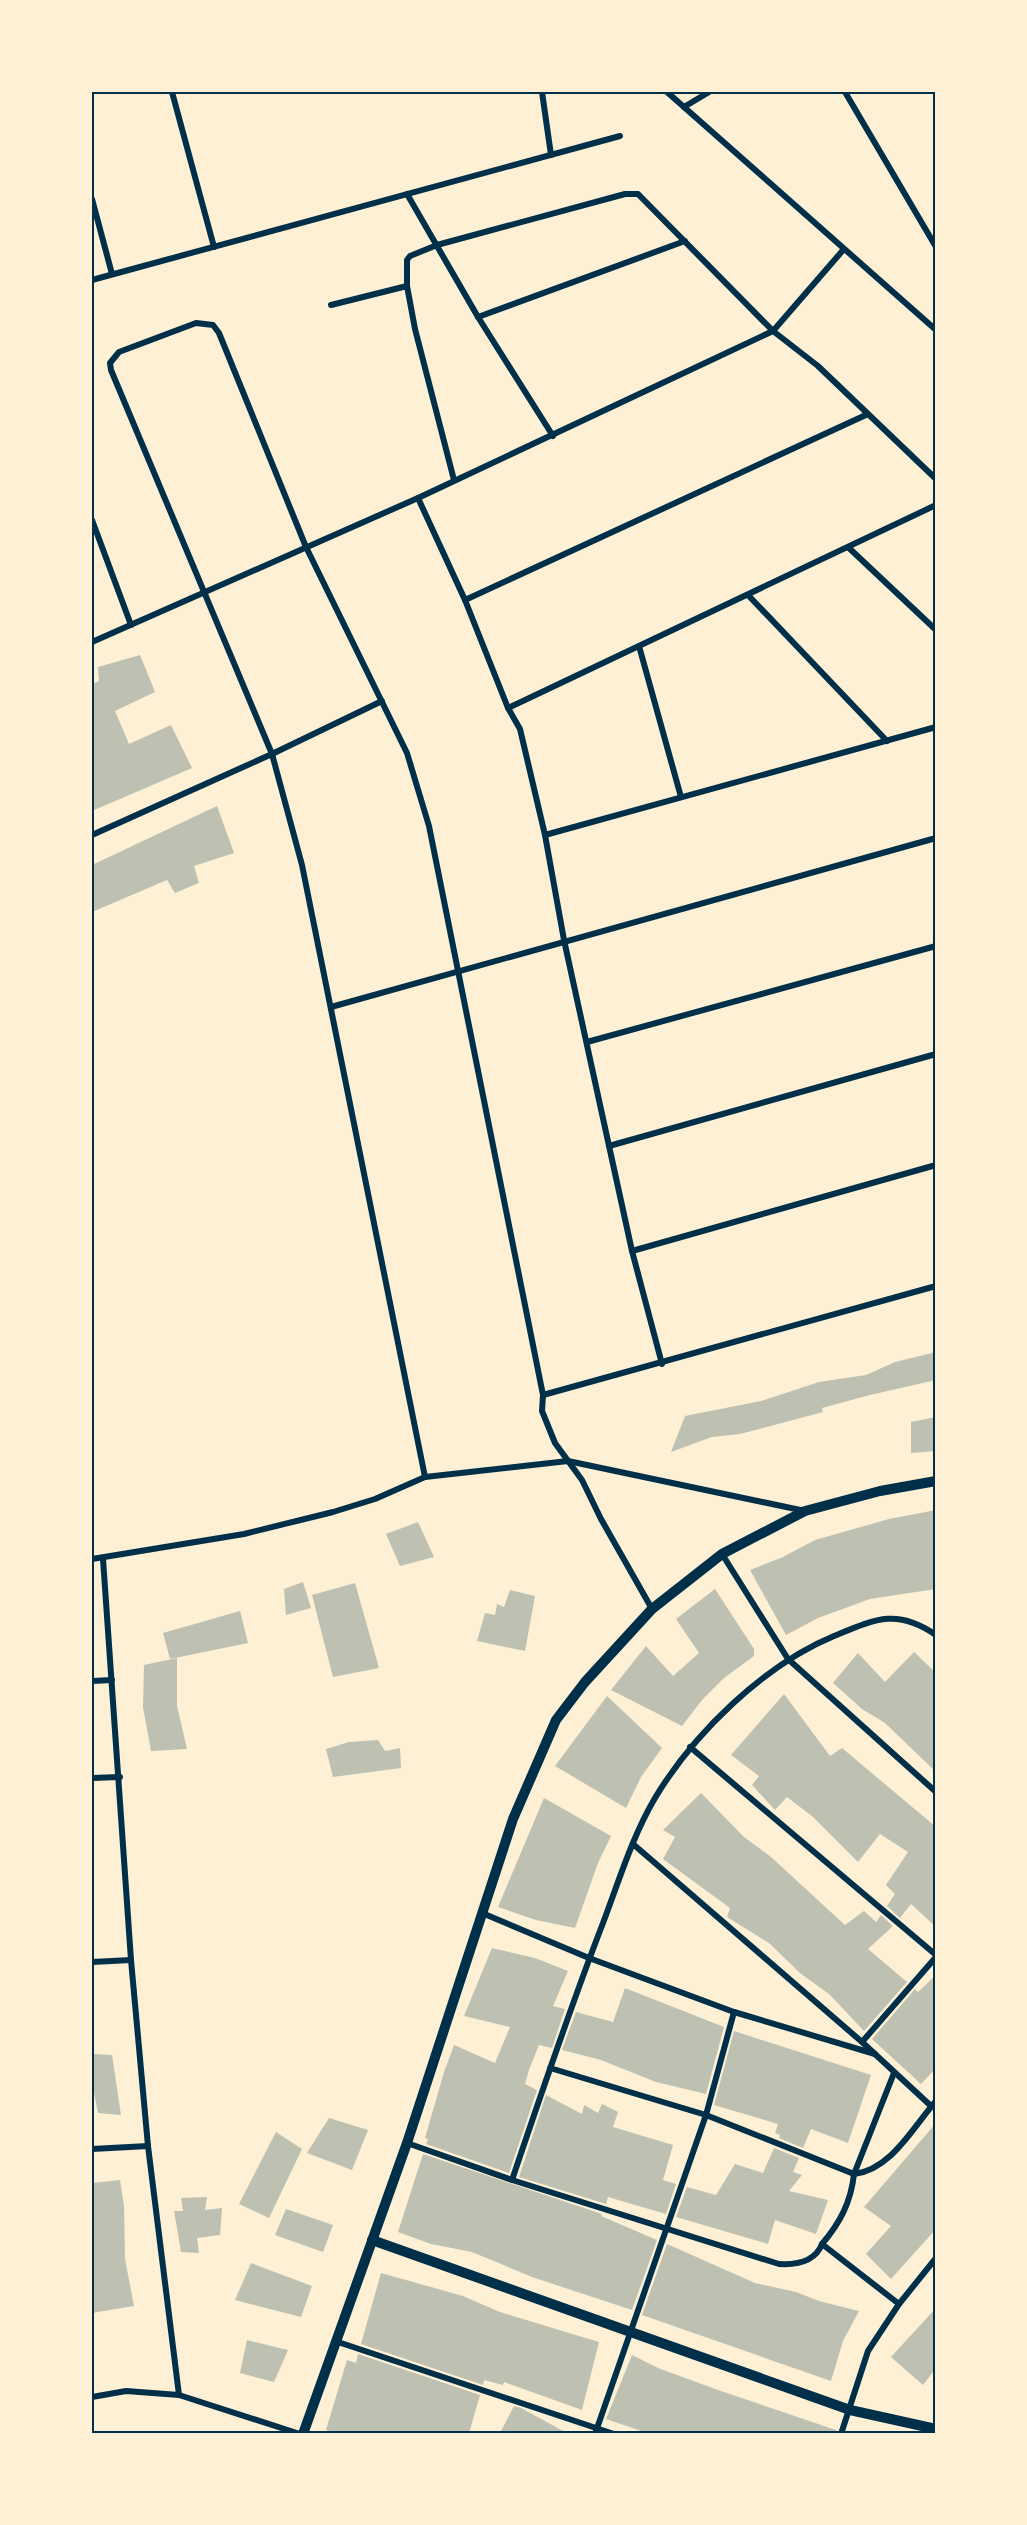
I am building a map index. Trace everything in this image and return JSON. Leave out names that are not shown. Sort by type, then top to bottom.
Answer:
[{"type":"street","points":[[172,92],[214,247]]},
{"type":"street","points":[[542,92],[551,155]]},
{"type":"street","points":[[667,92],[936,330]]},
{"type":"street","points":[[684,107],[709,92]]},
{"type":"street","points":[[845,92],[936,247]]},
{"type":"street","points":[[92,280],[620,136]]},
{"type":"street","points":[[454,480],[415,329],[407,286],[407,260],[437,245],[634,193],[643,197],[773,331],[819,366],[936,479]]},
{"type":"street","points":[[407,194],[478,317],[553,436]]},
{"type":"street","points":[[92,199],[112,274]]},
{"type":"street","points":[[478,317],[684,241]]},
{"type":"street","points":[[92,642],[418,498],[773,331],[844,249]]},
{"type":"street","points":[[331,305],[407,286]]},
{"type":"street","points":[[425,1477],[302,865],[272,754],[113,377],[110,363],[119,352],[196,323],[213,325],[219,333],[306,547],[382,701],[419,787],[460,973],[543,1395],[542,1410],[555,1443],[582,1480],[601,1519],[652,1609]]},
{"type":"street","points":[[465,600],[868,414]]},
{"type":"street","points":[[418,498],[465,600],[508,708],[520,729],[545,835],[564,940],[632,1251],[662,1364]]},
{"type":"street","points":[[508,708],[936,505]]},
{"type":"street","points":[[92,520],[131,625]]},
{"type":"street","points":[[849,548],[936,630]]},
{"type":"street","points":[[748,595],[887,741]]},
{"type":"street","points":[[639,646],[681,797]]},
{"type":"street","points":[[92,835],[272,754],[382,701]]},
{"type":"street","points":[[545,835],[936,727]]},
{"type":"street","points":[[331,1007],[460,973],[564,940],[936,838]]},
{"type":"street","points":[[587,1042],[936,946]]},
{"type":"street","points":[[609,1146],[936,1054]]},
{"type":"street","points":[[632,1251],[936,1165]]},
{"type":"street","points":[[543,1395],[662,1364],[936,1286]]},
{"type":"street","points":[[92,1559],[244,1534],[375,1499],[425,1477],[568,1461],[806,1511]]},
{"type":"street","points":[[92,2397],[126,2391],[179,2395],[302,2433],[407,2143],[513,1819],[556,1720],[585,1682],[652,1609],[722,1554],[806,1511],[880,1491],[936,1481]]},
{"type":"street","points":[[722,1554],[788,1659],[936,1792]]},
{"type":"street","points":[[103,1559],[131,1960],[148,2146],[179,2395]]},
{"type":"street","points":[[512,2180],[589,1958],[633,1844],[655,1798],[690,1747],[736,1702],[788,1659],[826,1639],[876,1620],[901,1618],[919,1624],[936,1635]]},
{"type":"street","points":[[92,1681],[112,1680]]},
{"type":"street","points":[[690,1747],[936,1956],[862,2042]]},
{"type":"street","points":[[92,1778],[120,1777]]},
{"type":"street","points":[[550,2068],[706,2115],[854,2174],[869,2172],[883,2163],[933,2104],[894,2073],[862,2042],[633,1844]]},
{"type":"street","points":[[482,1913],[589,1958],[734,2012],[875,2054]]},
{"type":"street","points":[[92,1962],[131,1960]]},
{"type":"street","points":[[596,2430],[706,2115],[734,2012]]},
{"type":"street","points":[[407,2143],[512,2180],[780,2264],[794,2264],[808,2260],[819,2252],[822,2244],[840,2223],[852,2191],[854,2174],[894,2073]]},
{"type":"street","points":[[92,2149],[148,2146]]},
{"type":"street","points":[[372,2240],[849,2410],[936,2429]]},
{"type":"street","points":[[822,2244],[899,2304]]},
{"type":"street","points":[[841,2433],[868,2351],[899,2304],[934,2262]]},
{"type":"street","points":[[336,2341],[596,2430],[614,2433]]},
{"type":"building","points":[[140,655],[155,692],[115,711],[129,744],[171,725],[192,768],[92,811],[92,684],[99,681],[98,667]]},
{"type":"building","points":[[217,806],[234,853],[194,866],[199,883],[175,893],[167,880],[92,912],[92,865]]},
{"type":"building","points":[[936,1352],[936,1380],[822,1408],[823,1412],[740,1434],[712,1437],[671,1452],[685,1416],[761,1401],[819,1382],[866,1375],[895,1362]]},
{"type":"building","points":[[936,1417],[936,1451],[911,1453],[911,1422]]},
{"type":"building","points":[[936,1510],[936,1589],[870,1599],[818,1618],[786,1635],[750,1570],[783,1557],[815,1540],[889,1519]]},
{"type":"building","points":[[418,1522],[434,1557],[400,1566],[386,1534]]},
{"type":"building","points":[[303,1582],[311,1608],[286,1615],[284,1589]]},
{"type":"building","points":[[355,1583],[379,1668],[333,1677],[312,1595]]},
{"type":"building","points":[[715,1589],[754,1649],[754,1656],[724,1678],[702,1700],[682,1726],[611,1690],[646,1646],[673,1676],[699,1653],[676,1619]]},
{"type":"building","points":[[510,1590],[535,1596],[525,1651],[477,1641],[485,1613],[495,1615],[497,1604],[504,1607]]},
{"type":"building","points":[[240,1611],[248,1643],[170,1659],[163,1633]]},
{"type":"building","points":[[914,1652],[936,1673],[936,1772],[885,1723],[862,1709],[833,1683],[858,1653],[885,1682]]},
{"type":"building","points":[[177,1658],[177,1706],[187,1749],[151,1751],[143,1707],[144,1665]]},
{"type":"building","points":[[784,1694],[830,1756],[842,1748],[936,1827],[936,1927],[911,1904],[900,1918],[887,1906],[895,1894],[886,1885],[908,1852],[880,1834],[858,1862],[813,1817],[787,1797],[775,1810],[752,1785],[759,1776],[731,1755]]},
{"type":"building","points":[[607,1696],[662,1748],[641,1777],[626,1808],[555,1766]]},
{"type":"building","points":[[378,1740],[385,1751],[400,1748],[401,1768],[333,1777],[326,1749],[349,1742]]},
{"type":"building","points":[[701,1793],[744,1837],[771,1857],[845,1925],[864,1911],[876,1922],[881,1915],[893,1926],[868,1949],[907,1982],[864,2031],[829,1994],[800,1973],[769,1943],[727,1917],[730,1908],[663,1859],[675,1837],[663,1830]]},
{"type":"building","points":[[544,1798],[611,1836],[598,1863],[575,1928],[536,1920],[498,1907]]},
{"type":"building","points":[[492,1948],[535,1958],[568,1971],[553,2006],[565,2009],[552,2048],[539,2045],[529,2070],[525,2084],[537,2090],[509,2173],[426,2144],[428,2139],[425,2138],[454,2045],[495,2063],[510,2027],[464,2016]]},
{"type":"building","points":[[936,1975],[936,2068],[921,2084],[872,2039],[915,1989],[918,1992]]},
{"type":"building","points":[[625,1988],[724,2027],[706,2094],[656,2082],[601,2060],[562,2050],[576,2012],[613,2022]]},
{"type":"building","points":[[734,2031],[871,2075],[848,2143],[811,2129],[803,2148],[779,2138],[780,2135],[775,2133],[778,2124],[714,2105]]},
{"type":"building","points":[[92,2054],[112,2055],[121,2115],[98,2113],[92,2082]]},
{"type":"building","points":[[546,2095],[582,2114],[584,2105],[598,2113],[602,2104],[618,2112],[613,2127],[673,2145],[663,2180],[676,2184],[666,2214],[608,2197],[606,2204],[519,2177]]},
{"type":"building","points":[[329,2118],[368,2130],[352,2170],[307,2153]]},
{"type":"building","points":[[936,2123],[936,2229],[891,2279],[866,2254],[891,2226],[864,2207]]},
{"type":"building","points":[[276,2132],[302,2149],[269,2218],[239,2204]]},
{"type":"building","points":[[774,2148],[799,2158],[793,2172],[802,2175],[789,2191],[828,2200],[816,2234],[775,2220],[768,2244],[676,2217],[687,2187],[716,2195],[735,2164],[763,2173]]},
{"type":"building","points":[[423,2154],[602,2214],[601,2216],[657,2240],[632,2310],[532,2277],[472,2252],[431,2244],[398,2232]]},
{"type":"building","points":[[120,2180],[124,2206],[125,2259],[134,2306],[92,2313],[92,2183]]},
{"type":"building","points":[[207,2197],[205,2210],[222,2208],[220,2235],[197,2238],[199,2253],[181,2252],[174,2211],[183,2211],[181,2198]]},
{"type":"building","points":[[286,2209],[333,2225],[323,2252],[275,2235]]},
{"type":"building","points":[[667,2244],[755,2283],[796,2292],[819,2301],[859,2311],[843,2341],[831,2381],[642,2315]]},
{"type":"building","points":[[251,2263],[312,2286],[301,2317],[235,2300]]},
{"type":"building","points":[[381,2273],[463,2296],[500,2312],[599,2342],[582,2410],[504,2382],[503,2385],[484,2380],[483,2385],[361,2344]]},
{"type":"building","points":[[936,2308],[936,2368],[923,2385],[891,2357]]},
{"type":"building","points":[[247,2340],[288,2350],[274,2382],[240,2373]]},
{"type":"building","points":[[358,2354],[480,2395],[469,2433],[337,2433],[326,2430],[347,2360],[356,2363]]},
{"type":"building","points":[[632,2355],[658,2368],[836,2430],[836,2433],[647,2433],[606,2419]]},
{"type":"building","points":[[514,2406],[521,2408],[567,2433],[500,2433]]}]
